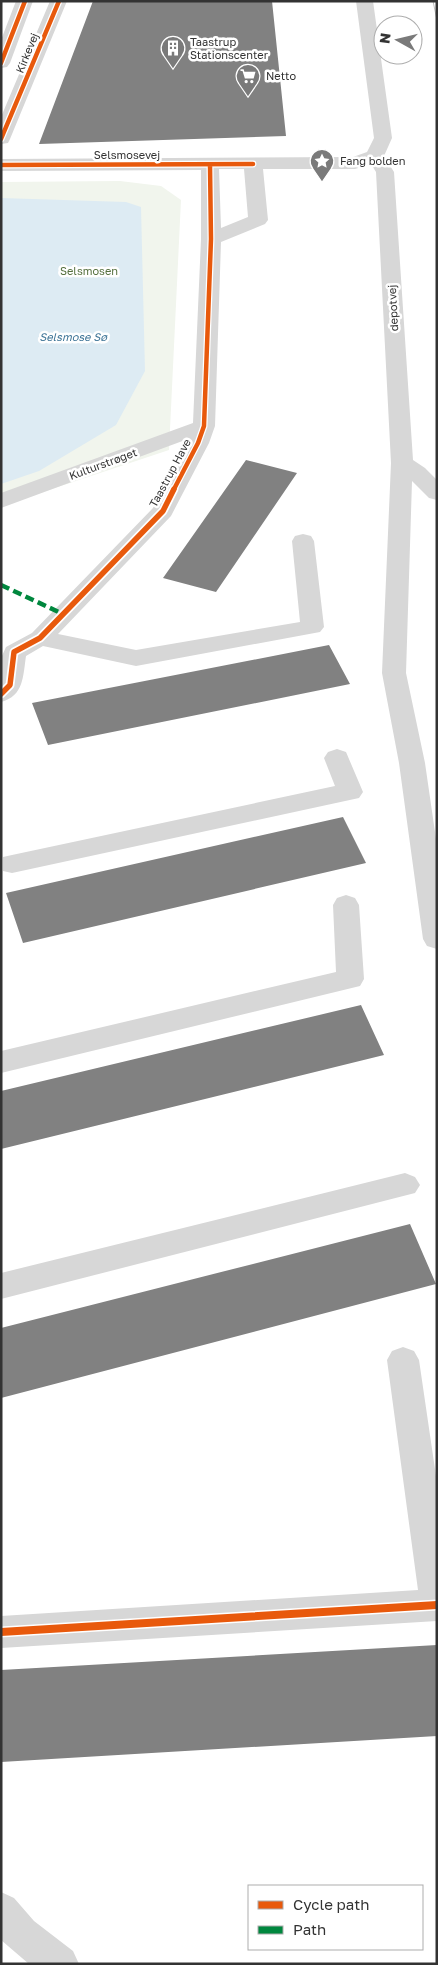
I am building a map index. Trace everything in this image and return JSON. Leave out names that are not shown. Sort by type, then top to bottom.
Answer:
[{"type":"street","points":[[364,1],[383,138],[375,156]]},
{"type":"street","points":[[18,6],[57,6]]},
{"type":"street","name":"Kirkevej","points":[[1,63],[18,6]]},
{"type":"street","name":"Kirkevej","points":[[1,139],[57,6]]},
{"type":"street","points":[[1,156],[16,152],[188,148],[228,150],[253,164],[258,220],[211,239]]},
{"type":"street","name":"Selsmosevej","points":[[1,164],[210,165],[355,163],[375,156]]},
{"type":"street","name":"depotvej","points":[[375,156],[385,172],[402,463],[394,673],[412,763],[437,940]]},
{"type":"street","name":"Taastrup Have","points":[[1,694],[10,685],[14,652],[40,638],[163,511],[198,444],[204,426],[211,239],[210,165]]},
{"type":"street","name":"Kulturstrøget","points":[[1,501],[204,426]]},
{"type":"street","points":[[402,463],[418,473],[437,493]]},
{"type":"street","points":[[40,638],[136,658],[312,627],[303,541]]},
{"type":"street","points":[[12,864],[350,792],[337,758]]},
{"type":"street","points":[[1,1062],[350,979],[346,905]]},
{"type":"street","points":[[1,1286],[405,1185]]},
{"type":"street","points":[[1,1632],[437,1604],[403,1360]]},
{"type":"street","points":[[1,1911],[20,1934],[60,1964]]},
{"type":"green space","name":"Selsmose Sø","points":[[120,181],[161,186],[181,200],[169,450],[1,506],[1,182]]},
{"type":"water","name":"Selsmose Sø","points":[[1,198],[126,202],[141,207],[145,371],[116,425],[39,471],[1,484]]},
{"type":"building","name":"Taastrup Stationscenter","points":[[93,1],[272,1],[286,136],[39,144]]},
{"type":"building","points":[[246,460],[297,473],[216,592],[163,578]]},
{"type":"building","points":[[329,645],[350,684],[48,745],[32,703]]},
{"type":"building","points":[[343,817],[366,863],[23,943],[6,893]]},
{"type":"building","points":[[361,1005],[384,1055],[1,1149],[1,1091]]},
{"type":"building","points":[[410,1224],[436,1284],[1,1398],[1,1328]]},
{"type":"building","points":[[437,1645],[437,1736],[1,1762],[1,1670]]},
{"type":"tram line","points":[[433,1],[437,20]]},
{"type":"marked path","points":[[1,585],[63,614]]},
{"type":"cycle path","points":[[1,63],[25,1]]},
{"type":"cycle path","points":[[1,139],[59,1]]},
{"type":"cycle path","points":[[1,165],[253,164]]},
{"type":"cycle path","points":[[1,694],[10,685],[14,652],[40,638],[163,511],[198,443],[204,426],[211,239],[210,165]]},
{"type":"cycle path","points":[[1,1632],[437,1605]]},
{"type":"place","name":"Taastrup Stationscenter","points":[[173,69]]},
{"type":"place","name":"Netto","points":[[248,97]]},
{"type":"place","name":"Fang bolden","points":[[322,182]]},
{"type":"park label","name":"Selsmosen","points":[[89,271]]}]
